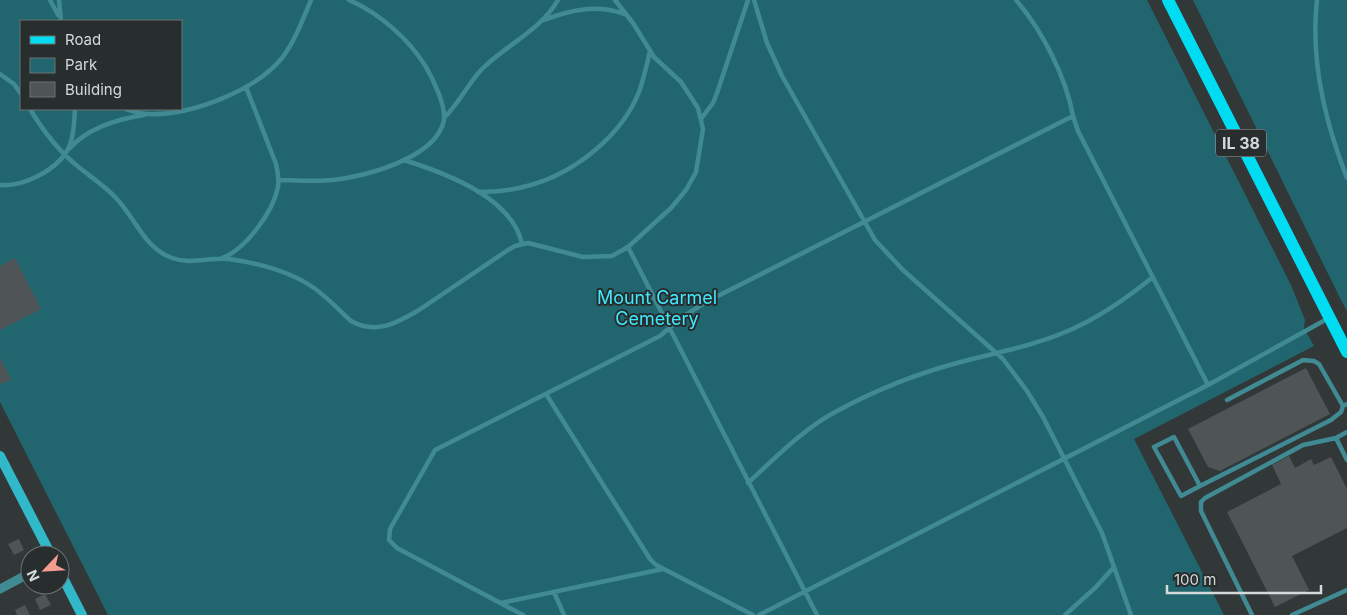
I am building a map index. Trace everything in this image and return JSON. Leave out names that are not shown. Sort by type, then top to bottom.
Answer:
[{"type":"main road","name":"IL 38","points":[[1168,0],[1329,318],[1340,334],[1347,352]]},
{"type":"main road","points":[[0,456],[46,545]]},
{"type":"main road","points":[[70,592],[82,615]]},
{"type":"street","points":[[0,589],[20,579]]},
{"type":"lane","points":[[50,0],[60,20]]},
{"type":"lane","points":[[59,0],[60,20]]},
{"type":"lane","points":[[182,109],[203,105],[246,87],[268,72],[283,56],[295,37],[311,0]]},
{"type":"lane","points":[[278,180],[316,181],[349,178],[413,156],[428,144],[441,128],[444,118],[442,104],[424,63],[383,21],[349,0]]},
{"type":"lane","points":[[444,118],[454,108],[489,62],[542,21],[558,0]]},
{"type":"lane","points":[[31,110],[38,122],[66,153],[117,199],[145,239],[158,251],[181,261],[228,259],[273,269],[296,278],[314,288],[352,321],[365,327],[374,328],[408,317],[508,250],[522,244],[534,244],[566,254],[594,258],[612,256],[628,247],[671,208],[692,181],[698,163],[703,129],[698,108],[686,89],[660,64],[650,51],[615,0]]},
{"type":"lane","points":[[701,119],[713,103],[717,93],[748,0]]},
{"type":"lane","points":[[754,0],[767,43],[782,76],[875,240],[888,255],[1012,369],[1043,417],[1102,532],[1131,615]]},
{"type":"lane","points":[[1317,0],[1316,36],[1322,97],[1329,129],[1347,178]]},
{"type":"lane","points":[[1018,1],[1048,50],[1066,89],[1078,131],[1208,385]]},
{"type":"lane","points":[[542,21],[560,14],[589,9],[601,9],[625,14]]},
{"type":"lane","points":[[478,192],[531,185],[555,176],[583,159],[612,133],[633,103],[650,51]]},
{"type":"lane","points":[[0,74],[14,84],[20,93]]},
{"type":"lane","points":[[220,259],[233,253],[257,228],[272,204],[278,188],[276,164],[246,87]]},
{"type":"lane","points":[[66,153],[72,134],[75,110]]},
{"type":"lane","points":[[130,110],[148,114]]},
{"type":"lane","points":[[0,185],[16,185],[35,178],[54,165],[85,136],[102,127],[132,116],[179,110]]},
{"type":"lane","points":[[523,615],[397,548],[389,540],[388,533],[435,450],[660,336],[693,310],[1073,116]]},
{"type":"lane","points":[[404,160],[450,178],[488,198],[506,214],[517,229],[522,244]]},
{"type":"lane","points":[[628,247],[804,593],[817,615]]},
{"type":"lane","points":[[748,483],[789,445],[836,412],[869,395],[931,371],[1052,337],[1084,324],[1112,308],[1153,277]]},
{"type":"lane","points":[[759,615],[1208,385],[1329,318]]},
{"type":"lane","points":[[1200,486],[1174,437],[1154,447],[1181,496],[1331,420],[1341,412],[1345,405],[1319,364],[1314,361],[1303,360],[1227,400]]},
{"type":"lane","points":[[546,394],[650,559],[663,569],[753,615]]},
{"type":"lane","points":[[1252,615],[1201,512],[1201,502],[1284,454],[1304,445],[1336,438],[1347,432]]},
{"type":"lane","points":[[1336,438],[1347,460]]},
{"type":"lane","points":[[1065,615],[1096,588],[1114,568]]},
{"type":"lane","points":[[501,603],[663,569]]},
{"type":"lane","points":[[1292,615],[1347,590]]},
{"type":"lane","points":[[554,592],[564,615]]},
{"type":"green space","name":"Mount Carmel Cemetery","points":[[0,0],[1147,0],[1291,285],[1305,320],[1304,328],[1314,346],[1134,439],[1224,615],[108,615],[0,402]]},
{"type":"green space","points":[[1193,0],[1347,0],[1347,311],[1342,302]]},
{"type":"building","points":[[15,258],[41,309],[0,330],[0,266]]},
{"type":"building","points":[[0,357],[11,380],[1,384],[0,383]]},
{"type":"building","points":[[1306,368],[1330,414],[1220,471],[1208,467],[1188,429]]},
{"type":"building","points":[[1289,456],[1295,468],[1311,459],[1314,465],[1331,457],[1347,489],[1347,528],[1292,556],[1309,590],[1275,607],[1227,512],[1281,484],[1272,465]]},
{"type":"building","points":[[19,539],[22,545],[20,545],[20,552],[14,555],[8,544]]},
{"type":"building","points":[[46,595],[51,605],[40,610],[35,599]]},
{"type":"building","points":[[25,605],[30,615],[17,615],[15,610]]}]
